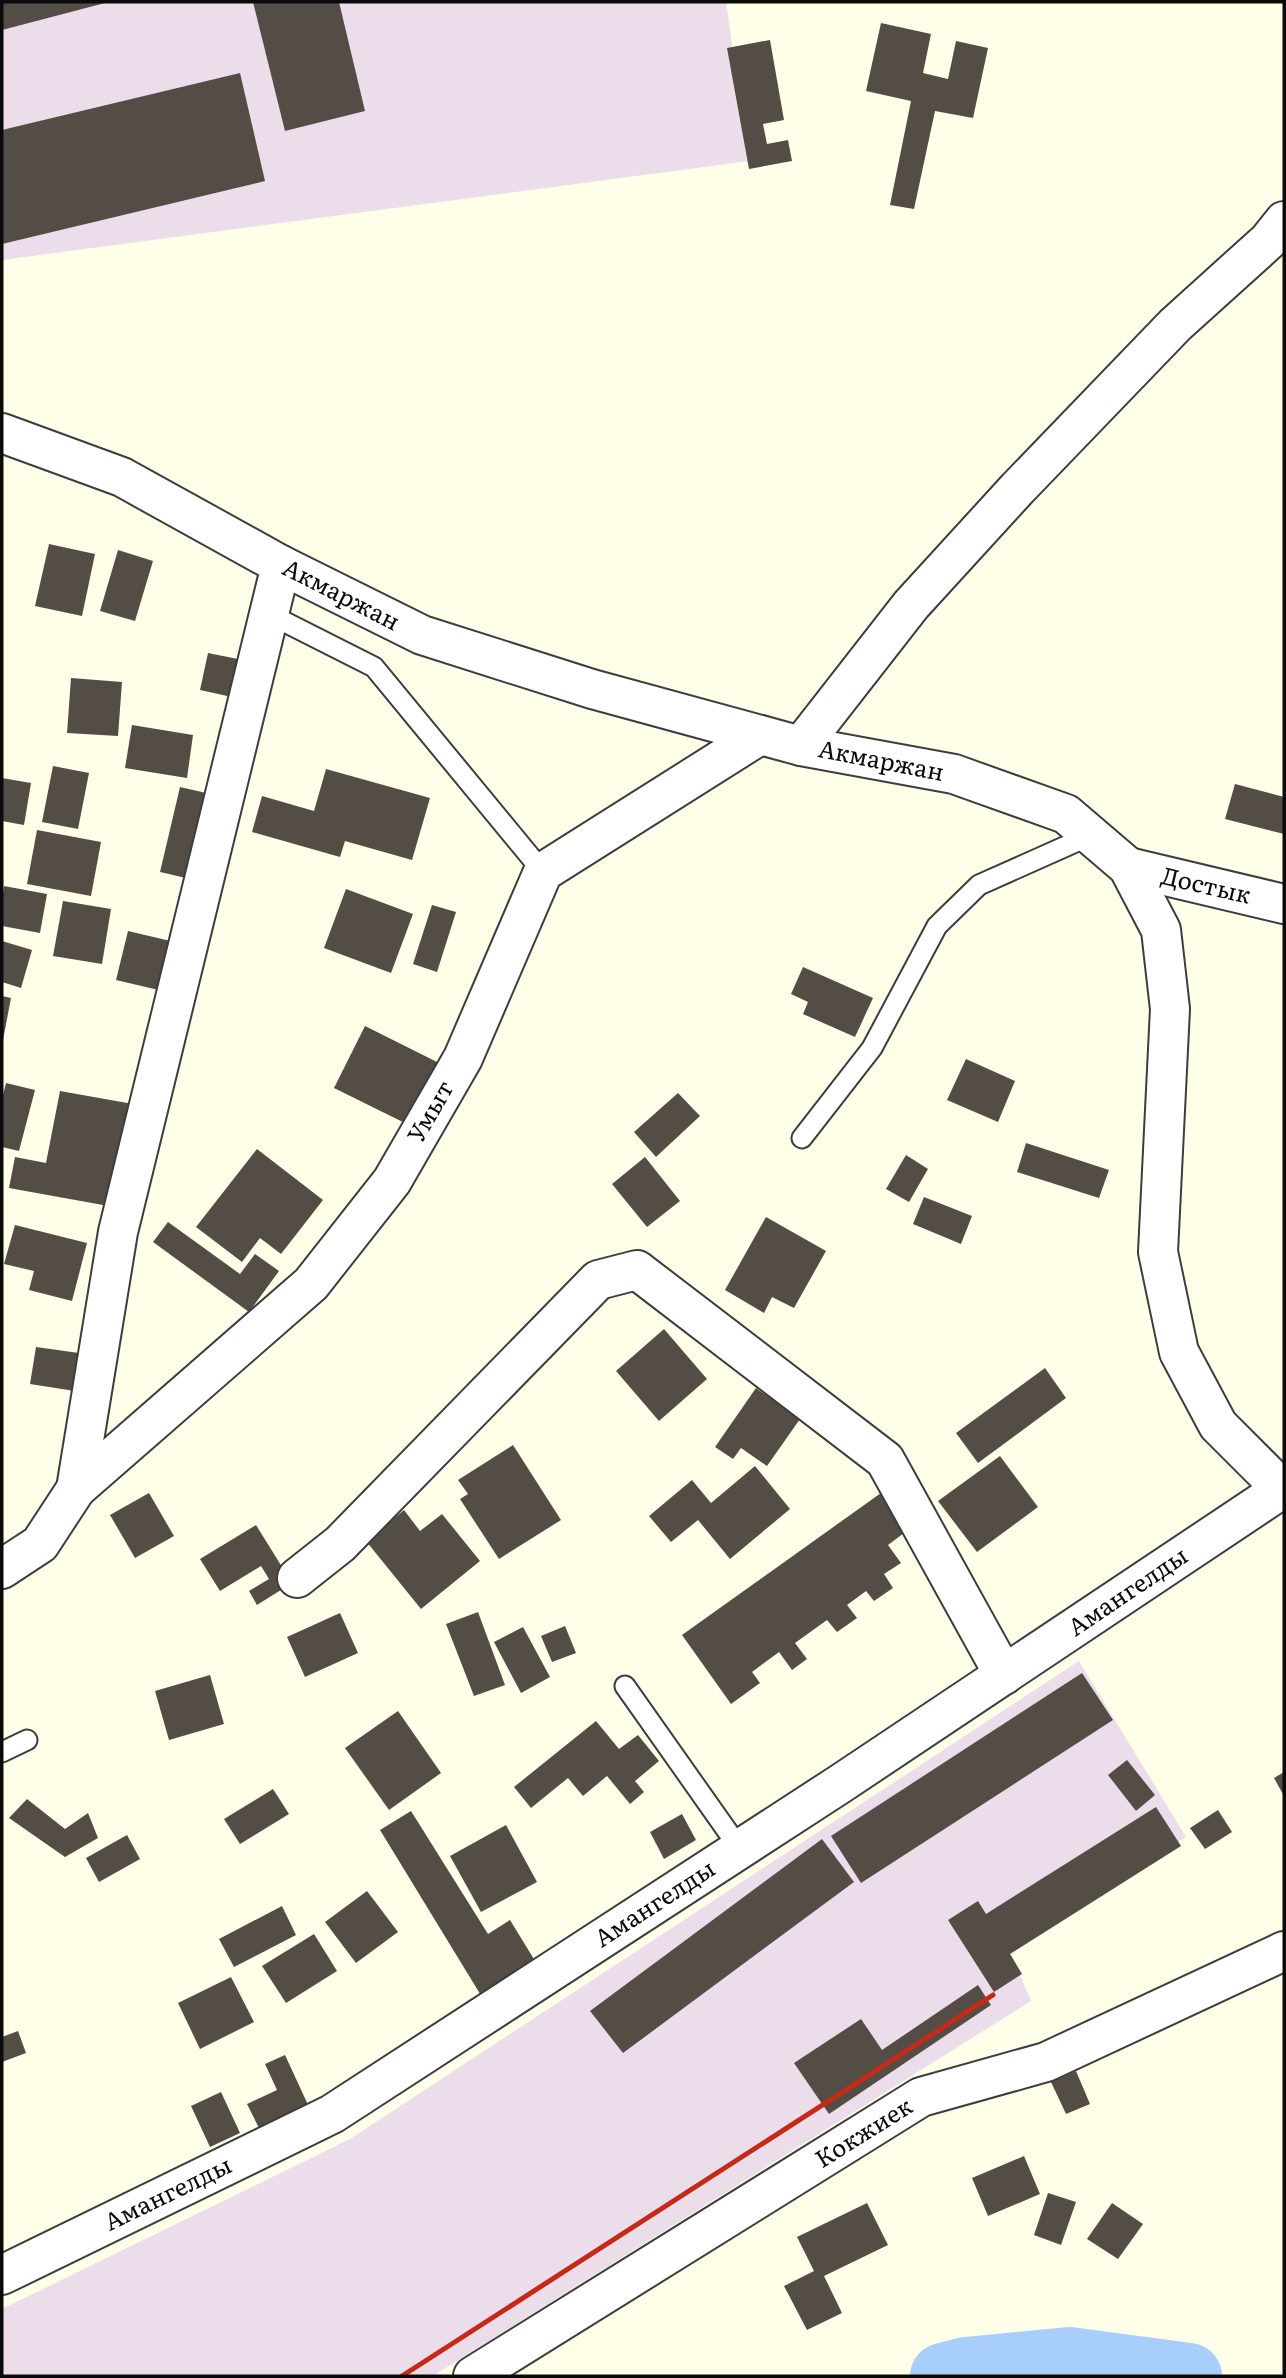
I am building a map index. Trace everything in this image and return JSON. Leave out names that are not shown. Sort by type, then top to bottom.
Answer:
[{"type":"street","points":[[801,746],[911,605],[1008,499],[1175,325],[1268,241],[1284,221]]},
{"type":"street","name":"Акмаржан","points":[[3,442],[122,477],[281,565],[422,635],[592,689],[801,746],[954,774],[1066,814],[1128,867],[1161,930],[1170,1009],[1158,1252],[1179,1352],[1218,1425],[1283,1489]]},
{"type":"street","name":"Умыт","points":[[76,1489],[117,1232],[281,565]]},
{"type":"street","points":[[543,872],[760,735]]},
{"type":"street","name":"Достык","points":[[1128,867],[1284,904]]},
{"type":"street","name":"Умыт","points":[[2,1569],[40,1544],[76,1489],[311,1284],[392,1181],[463,1058],[543,872]]},
{"type":"street","points":[[297,1578],[340,1544],[598,1280],[637,1270],[886,1460],[1004,1675]]},
{"type":"street","name":"Амангелды","points":[[2,2275],[332,2114],[740,1849],[1283,1489]]},
{"type":"street","name":"Кокжиек","points":[[473,2376],[920,2097],[1046,2062],[1284,1951]]},
{"type":"lane","points":[[269,614],[374,667],[543,872]]},
{"type":"lane","points":[[802,1139],[872,1048],[937,926],[979,885],[1091,835]]},
{"type":"lane","points":[[625,1686],[740,1849]]},
{"type":"lane","points":[[2,1752],[27,1740]]},
{"type":"shaded area","points":[[2,2],[726,2],[749,161],[2,260]]},
{"type":"shaded area","points":[[1079,1661],[1186,1837],[1008,1947],[1031,2001],[433,2376],[2,2376],[2,2309],[350,2139]]},
{"type":"building","points":[[2,2],[105,2],[105,3],[2,30]]},
{"type":"building","points":[[253,2],[339,2],[365,111],[285,131]]},
{"type":"building","points":[[881,23],[931,34],[923,73],[948,79],[956,41],[988,48],[973,118],[935,111],[914,209],[890,205],[911,101],[866,91]]},
{"type":"building","points":[[770,40],[784,120],[763,124],[767,144],[788,140],[792,161],[749,169],[727,48]]},
{"type":"building","points":[[240,73],[265,181],[2,244],[2,130]]},
{"type":"building","points":[[49,544],[95,554],[82,616],[35,606]]},
{"type":"building","points":[[118,550],[153,561],[135,621],[100,611]]},
{"type":"building","points":[[208,653],[248,661],[241,699],[200,690]]},
{"type":"building","points":[[71,678],[122,682],[118,736],[67,733]]},
{"type":"building","points":[[132,725],[193,735],[187,778],[125,768]]},
{"type":"building","points":[[53,766],[89,773],[78,829],[42,822]]},
{"type":"building","points":[[326,769],[430,798],[412,860],[345,841],[340,857],[252,832],[262,796],[314,811]]},
{"type":"building","points":[[2,778],[31,783],[24,825],[2,821]]},
{"type":"building","points":[[1235,784],[1284,797],[1284,834],[1225,819]]},
{"type":"building","points":[[180,787],[228,798],[208,883],[160,872]]},
{"type":"building","points":[[37,830],[101,842],[91,896],[27,884]]},
{"type":"building","points":[[4,886],[47,894],[40,933],[2,926]]},
{"type":"building","points":[[346,889],[413,914],[391,973],[324,948]]},
{"type":"building","points":[[63,901],[111,909],[102,964],[53,956]]},
{"type":"building","points":[[432,905],[456,912],[437,972],[413,964]]},
{"type":"building","points":[[128,931],[196,947],[184,996],[116,980]]},
{"type":"building","points":[[2,941],[32,950],[21,988],[2,982]]},
{"type":"building","points":[[803,967],[873,998],[855,1037],[803,1014],[808,1002],[791,994]]},
{"type":"building","points":[[2,996],[11,998],[3,1040],[2,1040]]},
{"type":"building","points":[[365,1026],[447,1067],[417,1129],[334,1088]]},
{"type":"building","points":[[966,1059],[1015,1081],[998,1122],[947,1100]]},
{"type":"building","points":[[6,1083],[35,1090],[19,1151],[2,1147],[2,1099]]},
{"type":"building","points":[[60,1091],[133,1104],[114,1207],[9,1188],[15,1157],[46,1163]]},
{"type":"building","points":[[678,1093],[700,1116],[656,1157],[634,1132]]},
{"type":"building","points":[[1026,1143],[1109,1170],[1099,1198],[1017,1172]]},
{"type":"building","points":[[257,1149],[323,1200],[281,1254],[260,1238],[242,1262],[196,1227]]},
{"type":"building","points":[[906,1155],[928,1169],[909,1202],[886,1189]]},
{"type":"building","points":[[645,1157],[680,1201],[647,1227],[612,1184]]},
{"type":"building","points":[[924,1197],[972,1216],[961,1244],[913,1224]]},
{"type":"building","points":[[766,1217],[826,1251],[794,1308],[772,1297],[764,1313],[725,1290]]},
{"type":"building","points":[[168,1222],[240,1274],[255,1254],[279,1271],[249,1312],[153,1242]]},
{"type":"building","points":[[15,1225],[87,1243],[72,1301],[29,1290],[34,1271],[4,1264]]},
{"type":"building","points":[[664,1329],[707,1379],[659,1421],[616,1371]]},
{"type":"building","points":[[36,1347],[86,1354],[81,1392],[30,1384]]},
{"type":"building","points":[[1045,1368],[1066,1398],[978,1463],[956,1433]]},
{"type":"building","points":[[756,1388],[800,1419],[767,1466],[741,1448],[733,1459],[715,1447]]},
{"type":"building","points":[[513,1445],[561,1520],[499,1559],[460,1499],[468,1494],[458,1480]]},
{"type":"building","points":[[1000,1456],[1038,1507],[977,1552],[938,1501]]},
{"type":"building","points":[[755,1466],[790,1509],[730,1559],[698,1520],[671,1542],[649,1516],[692,1480],[711,1503]]},
{"type":"building","points":[[149,1493],[174,1536],[135,1558],[110,1515]]},
{"type":"building","points":[[881,1493],[908,1530],[888,1545],[901,1563],[884,1574],[893,1588],[874,1601],[866,1591],[847,1605],[857,1618],[837,1632],[827,1620],[795,1643],[807,1659],[792,1670],[779,1652],[752,1672],[760,1683],[731,1704],[682,1635]]},
{"type":"building","points":[[404,1510],[420,1531],[442,1514],[480,1561],[421,1609],[366,1541]]},
{"type":"building","points":[[256,1525],[292,1583],[257,1605],[249,1591],[269,1579],[261,1566],[220,1591],[200,1559]]},
{"type":"building","points":[[478,1612],[505,1685],[474,1696],[446,1624]]},
{"type":"building","points":[[340,1613],[358,1653],[305,1677],[287,1637]]},
{"type":"building","points":[[565,1626],[576,1653],[552,1662],[541,1636]]},
{"type":"building","points":[[523,1627],[550,1677],[521,1693],[494,1642]]},
{"type":"building","points":[[1082,1673],[1113,1720],[861,1883],[831,1836]]},
{"type":"building","points":[[210,1675],[224,1724],[169,1740],[155,1691]]},
{"type":"building","points":[[398,1711],[441,1773],[389,1810],[345,1748]]},
{"type":"building","points":[[596,1721],[619,1749],[638,1735],[659,1761],[635,1781],[644,1792],[630,1804],[607,1776],[583,1796],[568,1778],[531,1808],[514,1787]]},
{"type":"building","points":[[1127,1760],[1155,1795],[1136,1811],[1108,1775]]},
{"type":"building","points":[[1284,1772],[1284,1796],[1274,1778]]},
{"type":"building","points":[[273,1789],[289,1814],[240,1844],[224,1819]]},
{"type":"building","points":[[27,1799],[65,1829],[88,1813],[98,1838],[65,1857],[9,1818]]},
{"type":"building","points":[[1156,1807],[1181,1846],[1010,1954],[1022,1974],[994,1992],[948,1920],[978,1901],[986,1914]]},
{"type":"building","points":[[1218,1810],[1232,1832],[1205,1849],[1190,1828]]},
{"type":"building","points":[[411,1811],[488,1934],[510,1920],[540,1969],[485,2002],[380,1830]]},
{"type":"building","points":[[682,1814],[696,1840],[664,1859],[650,1832]]},
{"type":"building","points":[[506,1825],[537,1882],[481,1912],[450,1856]]},
{"type":"building","points":[[127,1835],[140,1859],[99,1882],[86,1858]]},
{"type":"building","points":[[822,1839],[854,1882],[623,2053],[590,2011]]},
{"type":"building","points":[[367,1891],[398,1932],[356,1963],[325,1922]]},
{"type":"building","points":[[282,1906],[296,1935],[234,1967],[219,1939]]},
{"type":"building","points":[[314,1934],[337,1971],[286,2003],[262,1966]]},
{"type":"building","points":[[231,1977],[254,2022],[200,2049],[178,2003]]},
{"type":"building","points":[[978,1985],[991,2005],[829,2114],[794,2063],[861,2019],[882,2050]]},
{"type":"building","points":[[18,2031],[26,2053],[2,2062],[2,2037]]},
{"type":"building","points":[[285,2055],[309,2107],[260,2130],[247,2104],[277,2090],[265,2064]]},
{"type":"building","points":[[1076,2071],[1090,2104],[1066,2114],[1051,2082]]},
{"type":"building","points":[[221,2092],[240,2133],[210,2147],[191,2106]]},
{"type":"building","points":[[1024,2156],[1040,2194],[988,2216],[972,2178]]},
{"type":"building","points":[[1048,2193],[1076,2202],[1061,2245],[1034,2235]]},
{"type":"building","points":[[867,2203],[888,2245],[824,2276],[842,2313],[807,2330],[784,2286],[814,2271],[797,2237]]},
{"type":"building","points":[[1112,2203],[1143,2224],[1118,2259],[1087,2239]]},
{"type":"waterway","points":[[943,2376],[966,2370],[1069,2360],[1189,2376]]},
{"type":"railway","points":[[402,2376],[993,1995]]}]
